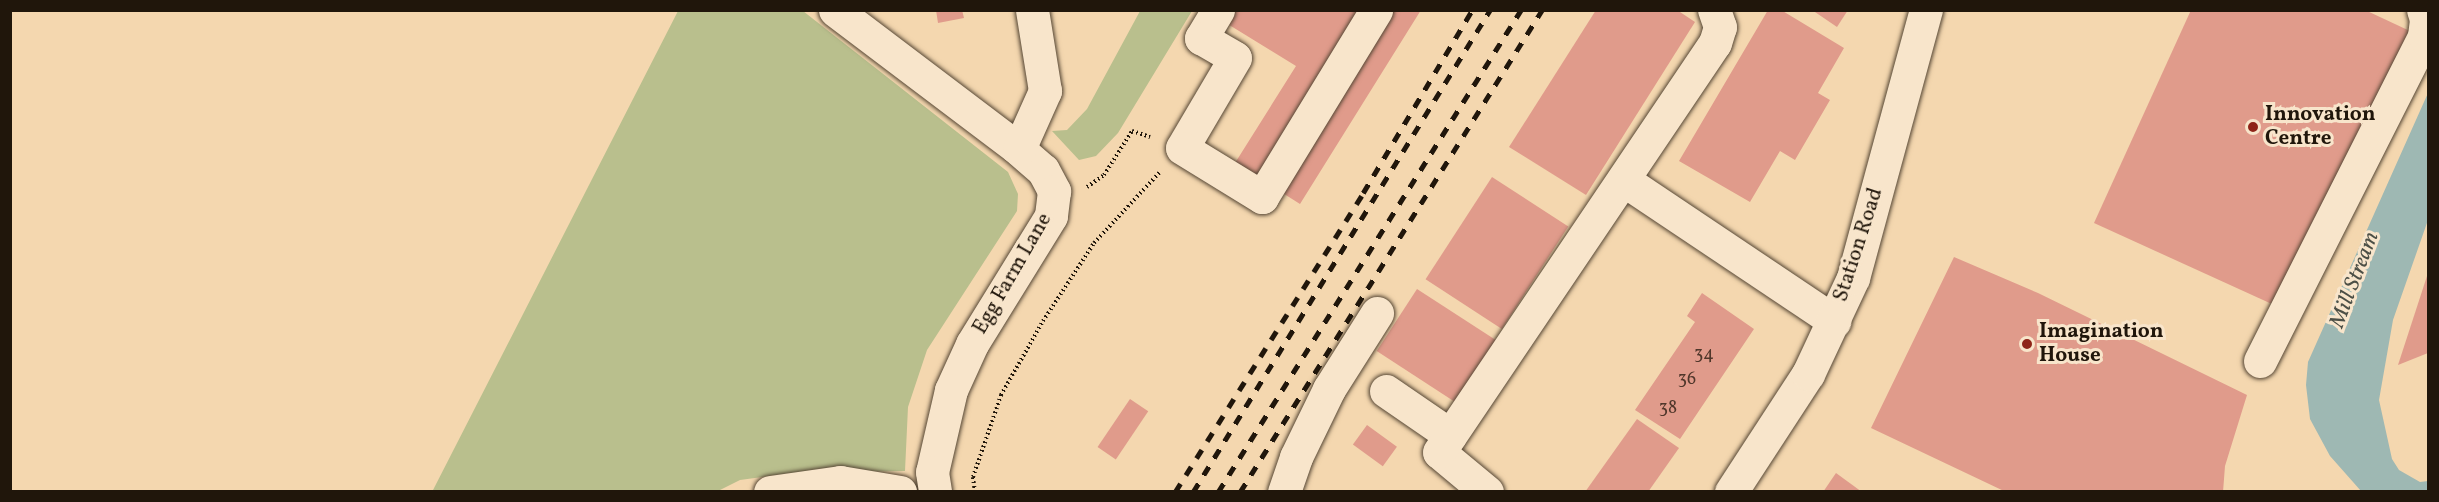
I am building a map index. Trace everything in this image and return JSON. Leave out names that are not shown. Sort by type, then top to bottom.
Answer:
[{"type":"street","name":"Egg Farm Lane","points":[[836,10],[1019,149],[1043,170],[1054,191],[1051,216],[972,344],[951,390],[933,472],[934,492]]},
{"type":"street","points":[[1019,149],[1045,91],[1032,10]]},
{"type":"street","points":[[1218,10],[1201,38],[1234,58],[1182,148],[1262,197],[1376,10]]},
{"type":"street","points":[[1487,492],[1439,452],[1625,181],[1715,43],[1720,27],[1714,10]]},
{"type":"street","name":"Station Road","points":[[1731,492],[1808,374],[1853,278],[1926,10]]},
{"type":"street","points":[[2260,361],[2424,36],[2426,19],[2423,10]]},
{"type":"street","points":[[1625,181],[1834,321]]},
{"type":"street","points":[[1284,492],[1296,457],[1329,389],[1377,313]]},
{"type":"street","points":[[1386,391],[1450,435]]},
{"type":"street","points":[[770,492],[840,482],[900,492]]},
{"type":"path","points":[[1085,189],[1104,175],[1132,132]]},
{"type":"path","points":[[975,492],[973,477],[1001,395],[1043,321],[1094,243],[1182,148]]},
{"type":"green space","points":[[678,11],[803,11],[1008,172],[1018,194],[1017,211],[927,350],[908,407],[905,471],[790,473],[740,480],[716,492],[432,492]]},
{"type":"green space","points":[[1140,11],[1192,11],[1118,133],[1096,156],[1079,160],[1052,131],[1067,130],[1087,109]]},
{"type":"water","name":"Mill Stream","points":[[2428,93],[2428,220],[2393,320],[2379,400],[2392,459],[2399,470],[2420,482],[2428,481],[2428,491],[2361,491],[2330,456],[2310,419],[2306,385],[2308,362]]},
{"type":"building","points":[[936,10],[962,10],[964,18],[938,23]]},
{"type":"building","points":[[1234,10],[1421,10],[1300,204],[1235,163],[1296,66],[1226,23]]},
{"type":"building","points":[[1596,10],[1677,10],[1695,22],[1586,195],[1509,147]]},
{"type":"building","points":[[1768,10],[1781,10],[1844,48],[1818,93],[1830,100],[1795,160],[1780,151],[1750,202],[1679,161]]},
{"type":"building","points":[[1812,10],[1848,10],[1837,27]]},
{"type":"building","name":"Innovation Centre","points":[[2191,10],[2365,10],[2412,32],[2285,310],[2094,223]]},
{"type":"building","points":[[1492,177],[1568,227],[1502,329],[1426,279]]},
{"type":"building","name":"Imagination House","points":[[1954,257],[2038,293],[2247,395],[2225,466],[2223,492],[2006,492],[1871,428]]},
{"type":"building","points":[[2428,273],[2428,353],[2398,365]]},
{"type":"building","points":[[1417,289],[1499,342],[1459,404],[1377,351]]},
{"type":"building","points":[[1702,293],[1754,329],[1680,439],[1635,410],[1695,322],[1687,316]]},
{"type":"building","points":[[1130,399],[1148,411],[1116,459],[1098,447]]},
{"type":"building","points":[[1637,419],[1679,448],[1648,492],[1585,492]]},
{"type":"building","points":[[1367,425],[1397,447],[1383,466],[1353,444]]},
{"type":"building","points":[[1836,473],[1862,492],[1823,492]]},
{"type":"railway","points":[[1175,492],[1363,193],[1472,10]]},
{"type":"railway","points":[[1193,492],[1490,10]]},
{"type":"railway","points":[[1218,492],[1521,10]]},
{"type":"railway","points":[[1240,492],[1542,10]]},
{"type":"place","name":"Innovation Centre","points":[[2253,127]]},
{"type":"place","name":"Imagination House","points":[[2027,344]]}]
